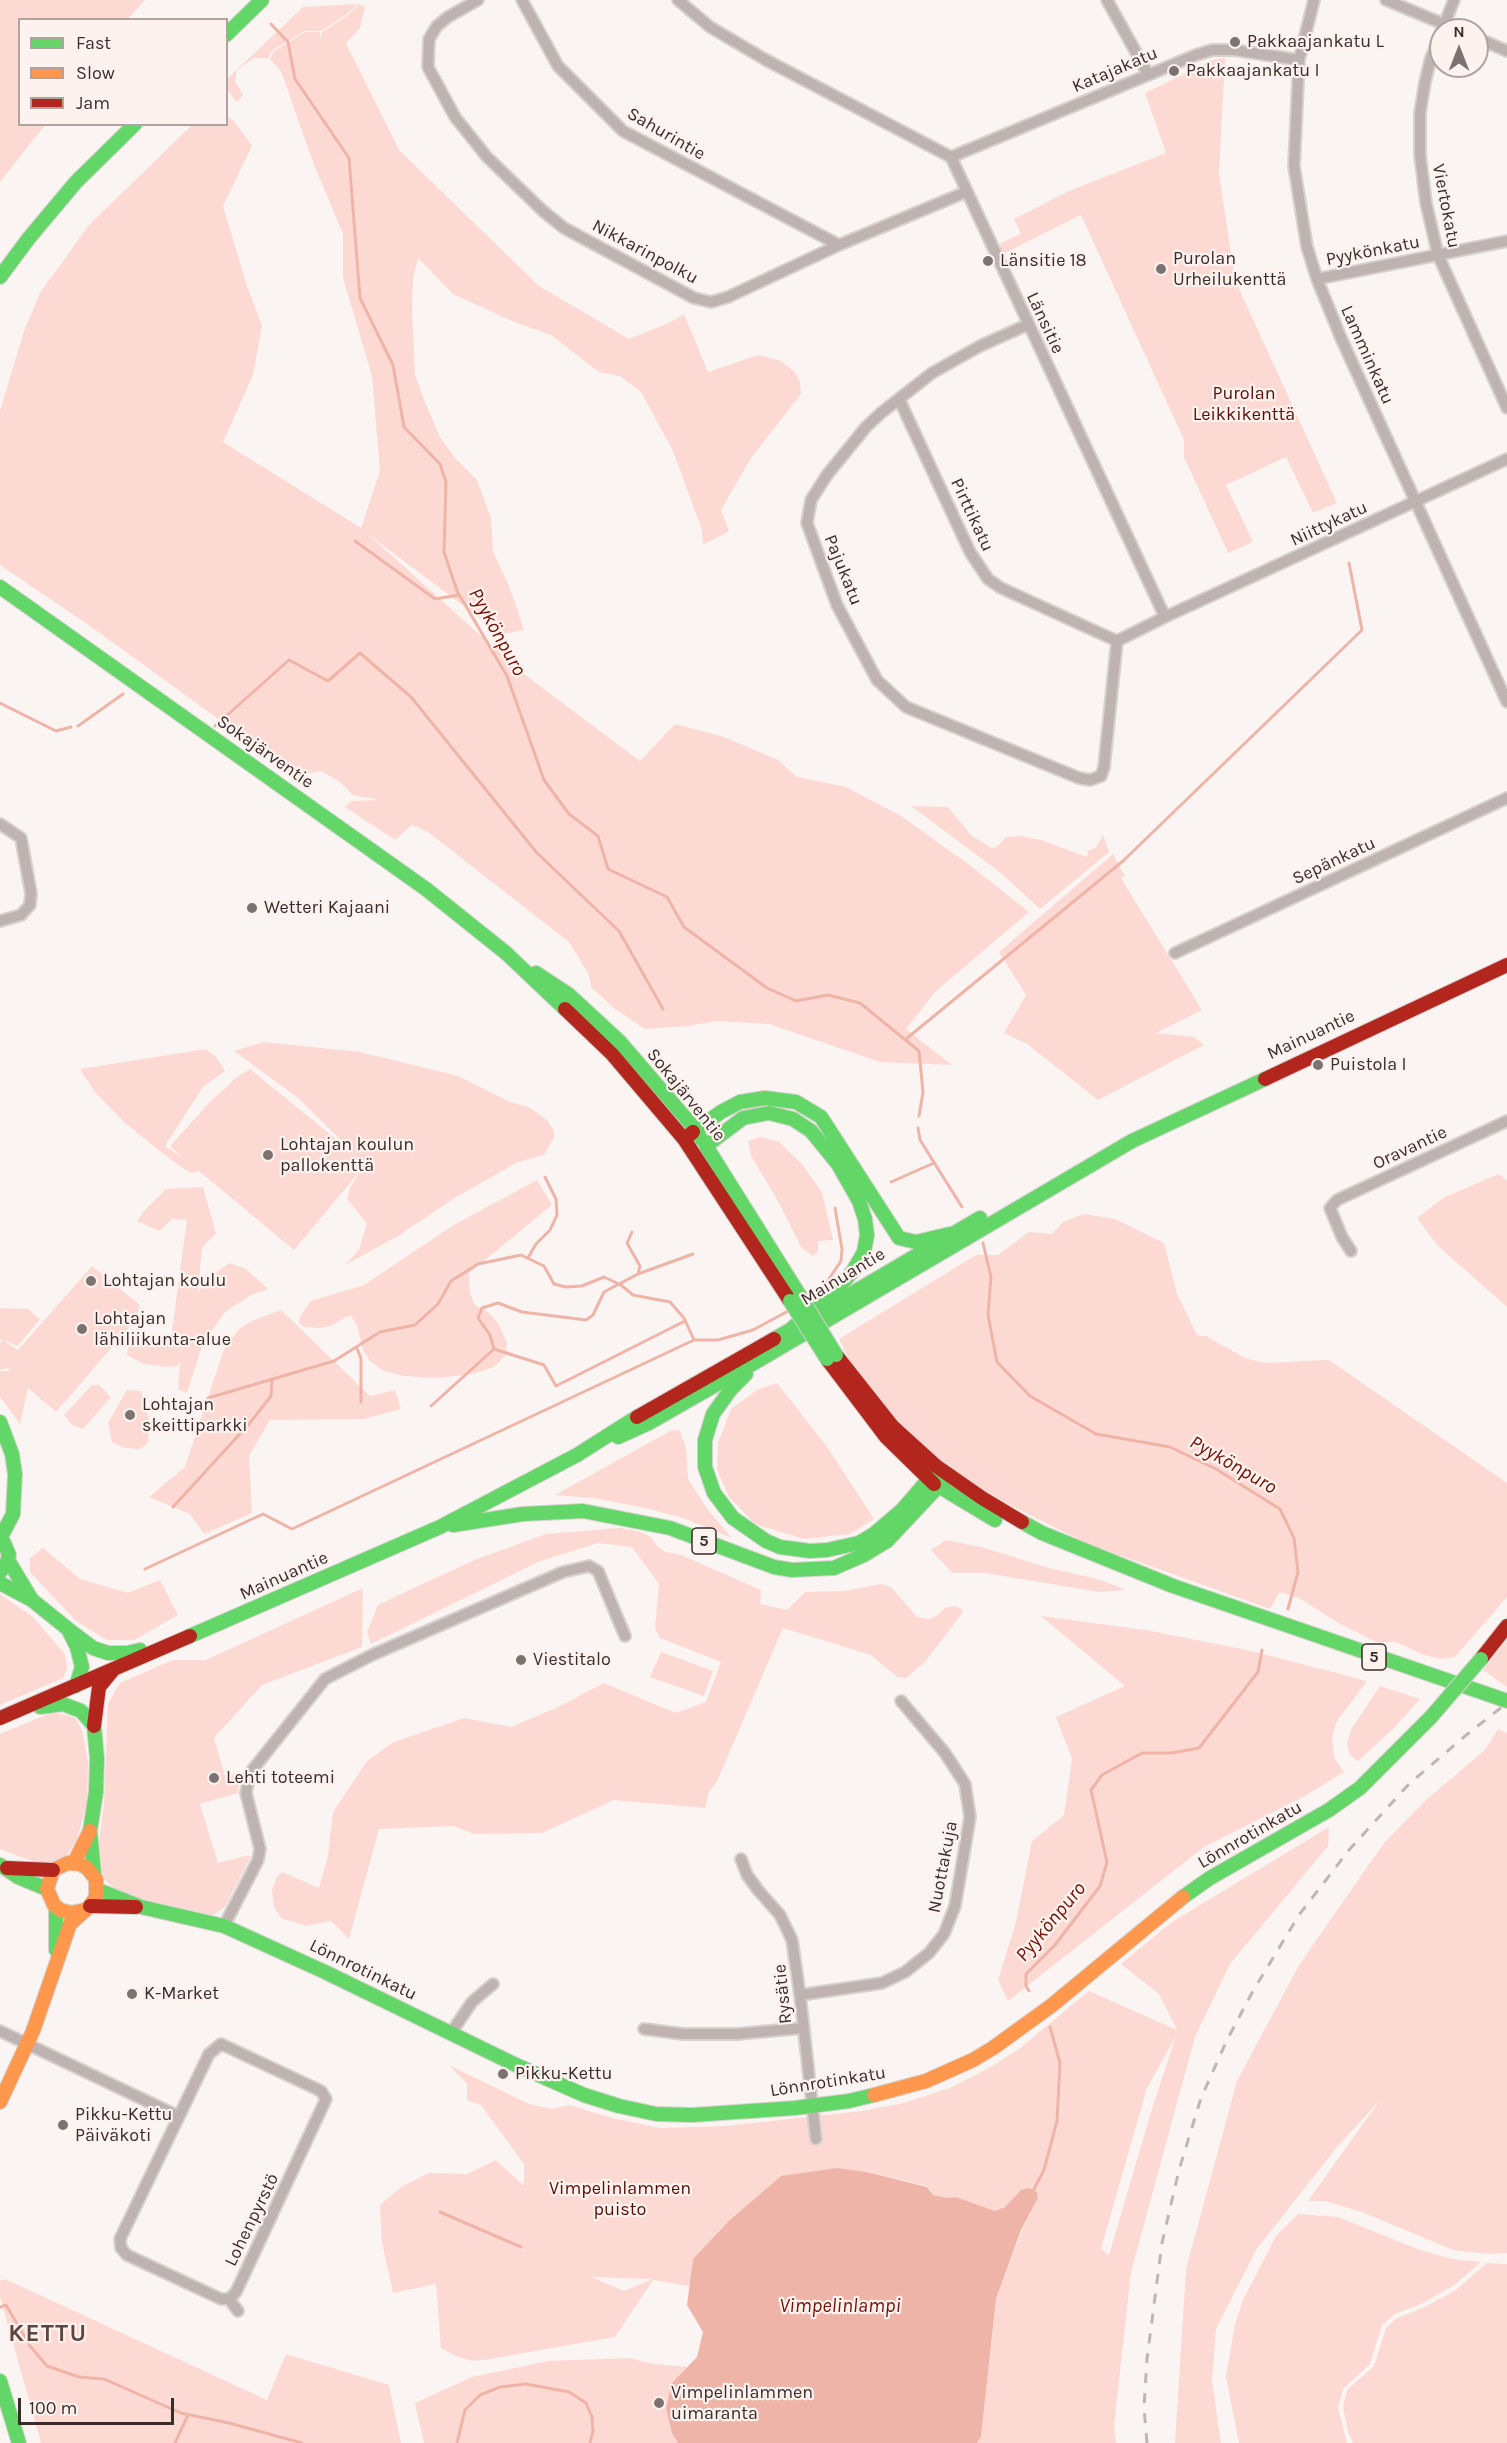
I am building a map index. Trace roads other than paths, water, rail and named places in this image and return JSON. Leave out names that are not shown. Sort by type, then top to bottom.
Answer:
[{"type":"main road","points":[[228,33],[262,0]]},
{"type":"main road","points":[[0,277],[76,182],[133,126]]},
{"type":"main road","name":"Sokajärventie","points":[[0,587],[334,822],[426,889],[506,953],[612,1054],[684,1140],[699,1149]]},
{"type":"main road","name":"Sokajärventie","points":[[506,953],[568,994],[611,1034],[695,1129],[699,1149],[832,1357]]},
{"type":"main road","name":"Mainuantie","points":[[0,1718],[440,1527],[577,1455],[649,1423],[1132,1141],[1507,965]]},
{"type":"main road","points":[[684,1140],[695,1129],[740,1102],[765,1098],[796,1102],[821,1118],[899,1238],[916,1242],[950,1234]]},
{"type":"main road","name":"5","points":[[699,1149],[743,1118],[769,1113],[792,1119],[811,1131],[826,1147],[859,1201],[867,1235],[864,1252],[853,1271],[839,1287],[790,1330]]},
{"type":"main road","name":"Mainuantie","points":[[577,1455],[644,1413],[790,1330],[950,1234],[1099,1152],[1132,1141]]},
{"type":"main road","name":"5","points":[[832,1357],[893,1427],[936,1466],[982,1498],[1042,1533],[1173,1586],[1507,1701]]},
{"type":"main road","name":"5","points":[[832,1357],[886,1437],[927,1480],[1006,1527],[1058,1551],[1121,1574],[1173,1586]]},
{"type":"main road","points":[[761,1359],[720,1402],[710,1421],[705,1440],[705,1467],[711,1486],[725,1508],[743,1527],[780,1547],[810,1551],[841,1548],[859,1543],[887,1524],[915,1496],[936,1466]]},
{"type":"main road","points":[[0,1422],[12,1454],[15,1474],[13,1514],[0,1539],[8,1549],[4,1566],[32,1600]]},
{"type":"main road","points":[[940,1487],[949,1475]]},
{"type":"main road","name":"5","points":[[440,1527],[523,1514],[583,1511],[670,1528],[774,1567],[810,1570],[834,1568],[864,1555],[887,1541],[940,1487]]},
{"type":"main road","points":[[0,1583],[32,1600],[93,1648],[108,1653],[127,1653],[182,1639]]},
{"type":"main road","name":"Lönnrotinkatu","points":[[98,1890],[141,1907],[224,1926],[316,1967],[584,2095],[619,2106],[656,2114],[692,2115],[849,2101],[926,2081],[973,2060],[993,2048],[1051,2006],[1178,1901],[1210,1878],[1329,1810],[1360,1788],[1431,1717],[1507,1626]]},
{"type":"main road","points":[[68,1629],[77,1647],[82,1667],[76,1686]]},
{"type":"main road","points":[[74,1863],[90,1831],[96,1792],[97,1758],[94,1726],[99,1687],[114,1669]]},
{"type":"main road","points":[[20,1709],[63,1704],[81,1711],[94,1726]]},
{"type":"main road","points":[[0,2102],[27,2044],[70,1924],[88,1908],[98,1890],[90,1831]]},
{"type":"main road","points":[[3,1866],[53,1870],[62,1865],[74,1863],[94,1873]]},
{"type":"main road","points":[[3,1866],[18,1877],[46,1889]]},
{"type":"main road","points":[[53,1870],[46,1889],[49,1899],[56,1907],[71,1913],[88,1908]]},
{"type":"main road","points":[[54,1969],[57,1944],[56,1907]]},
{"type":"main road","name":"Lönnrotinkatu","points":[[88,1908],[141,1907]]},
{"type":"main road","points":[[0,2381],[4,2408],[19,2443]]},
{"type":"street","name":"Nikkarinpolku","points":[[478,0],[448,17],[437,26],[429,39],[428,68],[455,117],[487,157],[564,228],[687,294],[711,302],[728,297],[839,245],[966,192]]},
{"type":"street","name":"Sahurintie","points":[[522,0],[558,66],[623,131],[812,233],[839,245]]},
{"type":"street","points":[[678,0],[710,27],[766,60],[951,157]]},
{"type":"street","points":[[1107,0],[1148,74]]},
{"type":"street","name":"Lamminkatu","points":[[1314,0],[1299,60],[1294,166],[1307,247],[1317,279],[1341,338],[1507,702]]},
{"type":"street","points":[[1386,0],[1429,18]]},
{"type":"street","name":"Viertokatu","points":[[1446,18],[1454,0]]},
{"type":"street","points":[[1489,43],[1507,51]]},
{"type":"street","name":"Katajakatu","points":[[951,157],[1148,74],[1212,50],[1234,50],[1299,60]]},
{"type":"street","name":"Viertokatu","points":[[1429,68],[1420,113],[1420,155],[1426,202],[1438,255],[1507,408]]},
{"type":"street","name":"Länsitie","points":[[951,157],[1027,325],[1165,617]]},
{"type":"street","name":"Pyykönkatu","points":[[1317,279],[1507,241]]},
{"type":"street","name":"Pajukatu","points":[[1027,325],[980,346],[932,373],[866,427],[827,475],[811,500],[807,523],[837,605],[877,680],[906,706],[1079,778],[1090,780],[1101,776],[1106,756],[1117,641]]},
{"type":"street","name":"Pirttikatu","points":[[899,399],[970,552],[987,579],[1001,588],[1117,641]]},
{"type":"street","name":"Niittykatu","points":[[1165,617],[1507,459]]},
{"type":"street","points":[[1117,641],[1165,617]]},
{"type":"street","name":"Sepänkatu","points":[[1175,953],[1507,798]]},
{"type":"street","points":[[0,824],[21,837],[31,893],[30,905],[21,915],[0,921]]},
{"type":"street","name":"Oravantie","points":[[1351,1251],[1342,1237],[1330,1208],[1337,1200],[1507,1122]]},
{"type":"street","points":[[224,1926],[258,1860],[260,1841],[246,1793],[250,1773],[325,1679],[372,1655],[563,1572],[589,1566],[598,1571],[625,1636]]},
{"type":"street","name":"Nuottakuja","points":[[801,1995],[882,1983],[905,1972],[930,1953],[944,1934],[950,1920],[965,1853],[970,1817],[969,1800],[965,1784],[957,1768],[901,1701]]},
{"type":"street","name":"Rysätie","points":[[741,1859],[747,1875],[780,1915],[795,1955],[816,2139]]},
{"type":"street","points":[[451,2033],[472,2002],[493,1984]]},
{"type":"street","points":[[644,2029],[683,2034],[737,2034],[803,2028]]},
{"type":"street","points":[[0,2031],[178,2116]]},
{"type":"street","name":"Lohenpyrstö","points":[[220,2044],[321,2091],[326,2099],[236,2292],[229,2299],[213,2297],[127,2255],[121,2248],[120,2239],[209,2054],[220,2044]]},
{"type":"street","points":[[229,2299],[238,2311]]},
{"type":"water","name":"Vimpelinlampi","points":[[837,2168],[867,2172],[927,2187],[933,2195],[956,2197],[995,2211],[1005,2207],[1021,2190],[1029,2188],[1037,2192],[1038,2198],[1021,2230],[996,2299],[981,2437],[977,2443],[678,2443],[672,2433],[666,2408],[672,2383],[697,2357],[703,2332],[687,2305],[693,2259],[730,2220],[781,2176]]},
{"type":"waterway","name":"Pyykönpuro","points":[[271,24],[288,42],[295,79],[349,158],[360,298],[393,365],[404,427],[440,464],[446,482],[444,552],[457,591],[507,676],[544,780],[569,814],[598,836],[608,869],[667,897],[684,927],[767,988],[796,1001],[828,995],[860,1003],[919,1051],[923,1092],[919,1116]]},
{"type":"waterway","points":[[355,541],[435,599],[459,595]]},
{"type":"waterway","points":[[906,1039],[1123,861],[1362,630],[1349,563]]},
{"type":"waterway","points":[[215,726],[289,660],[328,681],[360,653],[411,697],[537,853],[619,931],[663,1009]]},
{"type":"waterway","points":[[78,726],[123,694]]},
{"type":"waterway","points":[[0,703],[56,731],[71,727]]},
{"type":"waterway","name":"Pyykönpuro","points":[[918,1128],[920,1140],[962,1207]]},
{"type":"waterway","points":[[891,1182],[934,1163]]},
{"type":"waterway","points":[[528,1258],[536,1244],[550,1230],[557,1215],[556,1199],[545,1177]]},
{"type":"waterway","points":[[809,1300],[818,1295],[841,1261],[842,1249],[835,1208]]},
{"type":"waterway","points":[[494,1349],[490,1335],[478,1318],[482,1308],[498,1303],[522,1312],[586,1320],[593,1315],[604,1292],[638,1274],[640,1266],[627,1243],[632,1232]]},
{"type":"waterway","name":"Pyykönpuro","points":[[983,1243],[991,1277],[988,1315],[997,1362],[1030,1396],[1096,1434],[1170,1447],[1216,1469],[1280,1509],[1294,1538],[1298,1572],[1288,1609]]},
{"type":"waterway","points":[[638,1274],[693,1254]]},
{"type":"waterway","points":[[208,1398],[334,1361],[380,1332],[415,1325],[438,1304],[451,1281],[478,1264],[521,1255],[544,1266],[554,1284],[566,1287],[582,1286],[604,1277],[621,1285],[633,1295],[670,1302],[684,1318],[694,1340]]},
{"type":"waterway","points":[[145,1569],[263,1514],[292,1529],[694,1340],[718,1340],[753,1330],[790,1310]]},
{"type":"waterway","points":[[431,1406],[494,1349],[544,1365],[556,1386],[685,1321]]},
{"type":"waterway","points":[[357,1348],[361,1359],[361,1402]]},
{"type":"waterway","points":[[173,1507],[249,1424],[271,1396],[272,1379]]},
{"type":"waterway","name":"Pyykönpuro","points":[[1029,1991],[1026,1986],[1026,1974],[1055,1945],[1100,1886],[1107,1862],[1091,1790],[1102,1775],[1142,1753],[1172,1753],[1199,1748],[1258,1672],[1262,1650]]},
{"type":"waterway","name":"Pyykönpuro","points":[[1034,2189],[1044,2170],[1057,2121],[1060,2063],[1050,2027]]},
{"type":"waterway","points":[[440,2212],[521,2247]]},
{"type":"waterway","points":[[0,2307],[6,2305],[30,2346],[47,2366],[79,2377],[104,2379],[181,2413],[229,2423],[302,2443]]},
{"type":"waterway","points":[[457,2443],[465,2410],[480,2395],[500,2387],[526,2384],[569,2392],[586,2403],[592,2417],[593,2431],[590,2443]]},
{"type":"waterway","points":[[175,2443],[188,2415]]},
{"type":"railway","points":[[1147,2443],[1144,2407],[1147,2359],[1162,2243],[1179,2170],[1201,2098],[1227,2040],[1253,1991],[1299,1915],[1349,1850],[1409,1784],[1507,1703]]},
{"type":"place","name":"Pakkaajankatu L","points":[[1235,42]]},
{"type":"place","name":"Pakkaajankatu I","points":[[1174,71]]},
{"type":"place","name":"Länsitie 18","points":[[988,261]]},
{"type":"place","name":"Purolan Urheilukenttä","points":[[1161,269]]},
{"type":"place","name":"Wetteri Kajaani","points":[[252,908]]},
{"type":"place","name":"Puistola I","points":[[1318,1065]]},
{"type":"place","name":"Lohtajan koulun pallokenttä","points":[[268,1155]]},
{"type":"place","name":"Lohtajan koulu","points":[[91,1281]]},
{"type":"place","name":"Lohtajan lähiliikunta-alue","points":[[82,1329]]},
{"type":"place","name":"Lohtajan skeittiparkki","points":[[130,1415]]},
{"type":"place","name":"Viestitalo","points":[[521,1660]]},
{"type":"place","name":"Lehti toteemi","points":[[214,1778]]},
{"type":"place","name":"K-Market","points":[[132,1994]]},
{"type":"place","name":"Pikku-Kettu","points":[[503,2074]]},
{"type":"place","name":"Pikku-Kettu Päiväkoti","points":[[63,2125]]},
{"type":"place","name":"Vimpelinlammen uimaranta","points":[[659,2403]]},
{"type":"district","name":"KETTU","points":[[48,2334]]},
{"type":"park label","name":"Purolan Leikkikenttä","points":[[1244,404]]},
{"type":"park label","name":"Vimpelinlammen puisto","points":[[620,2199]]}]
